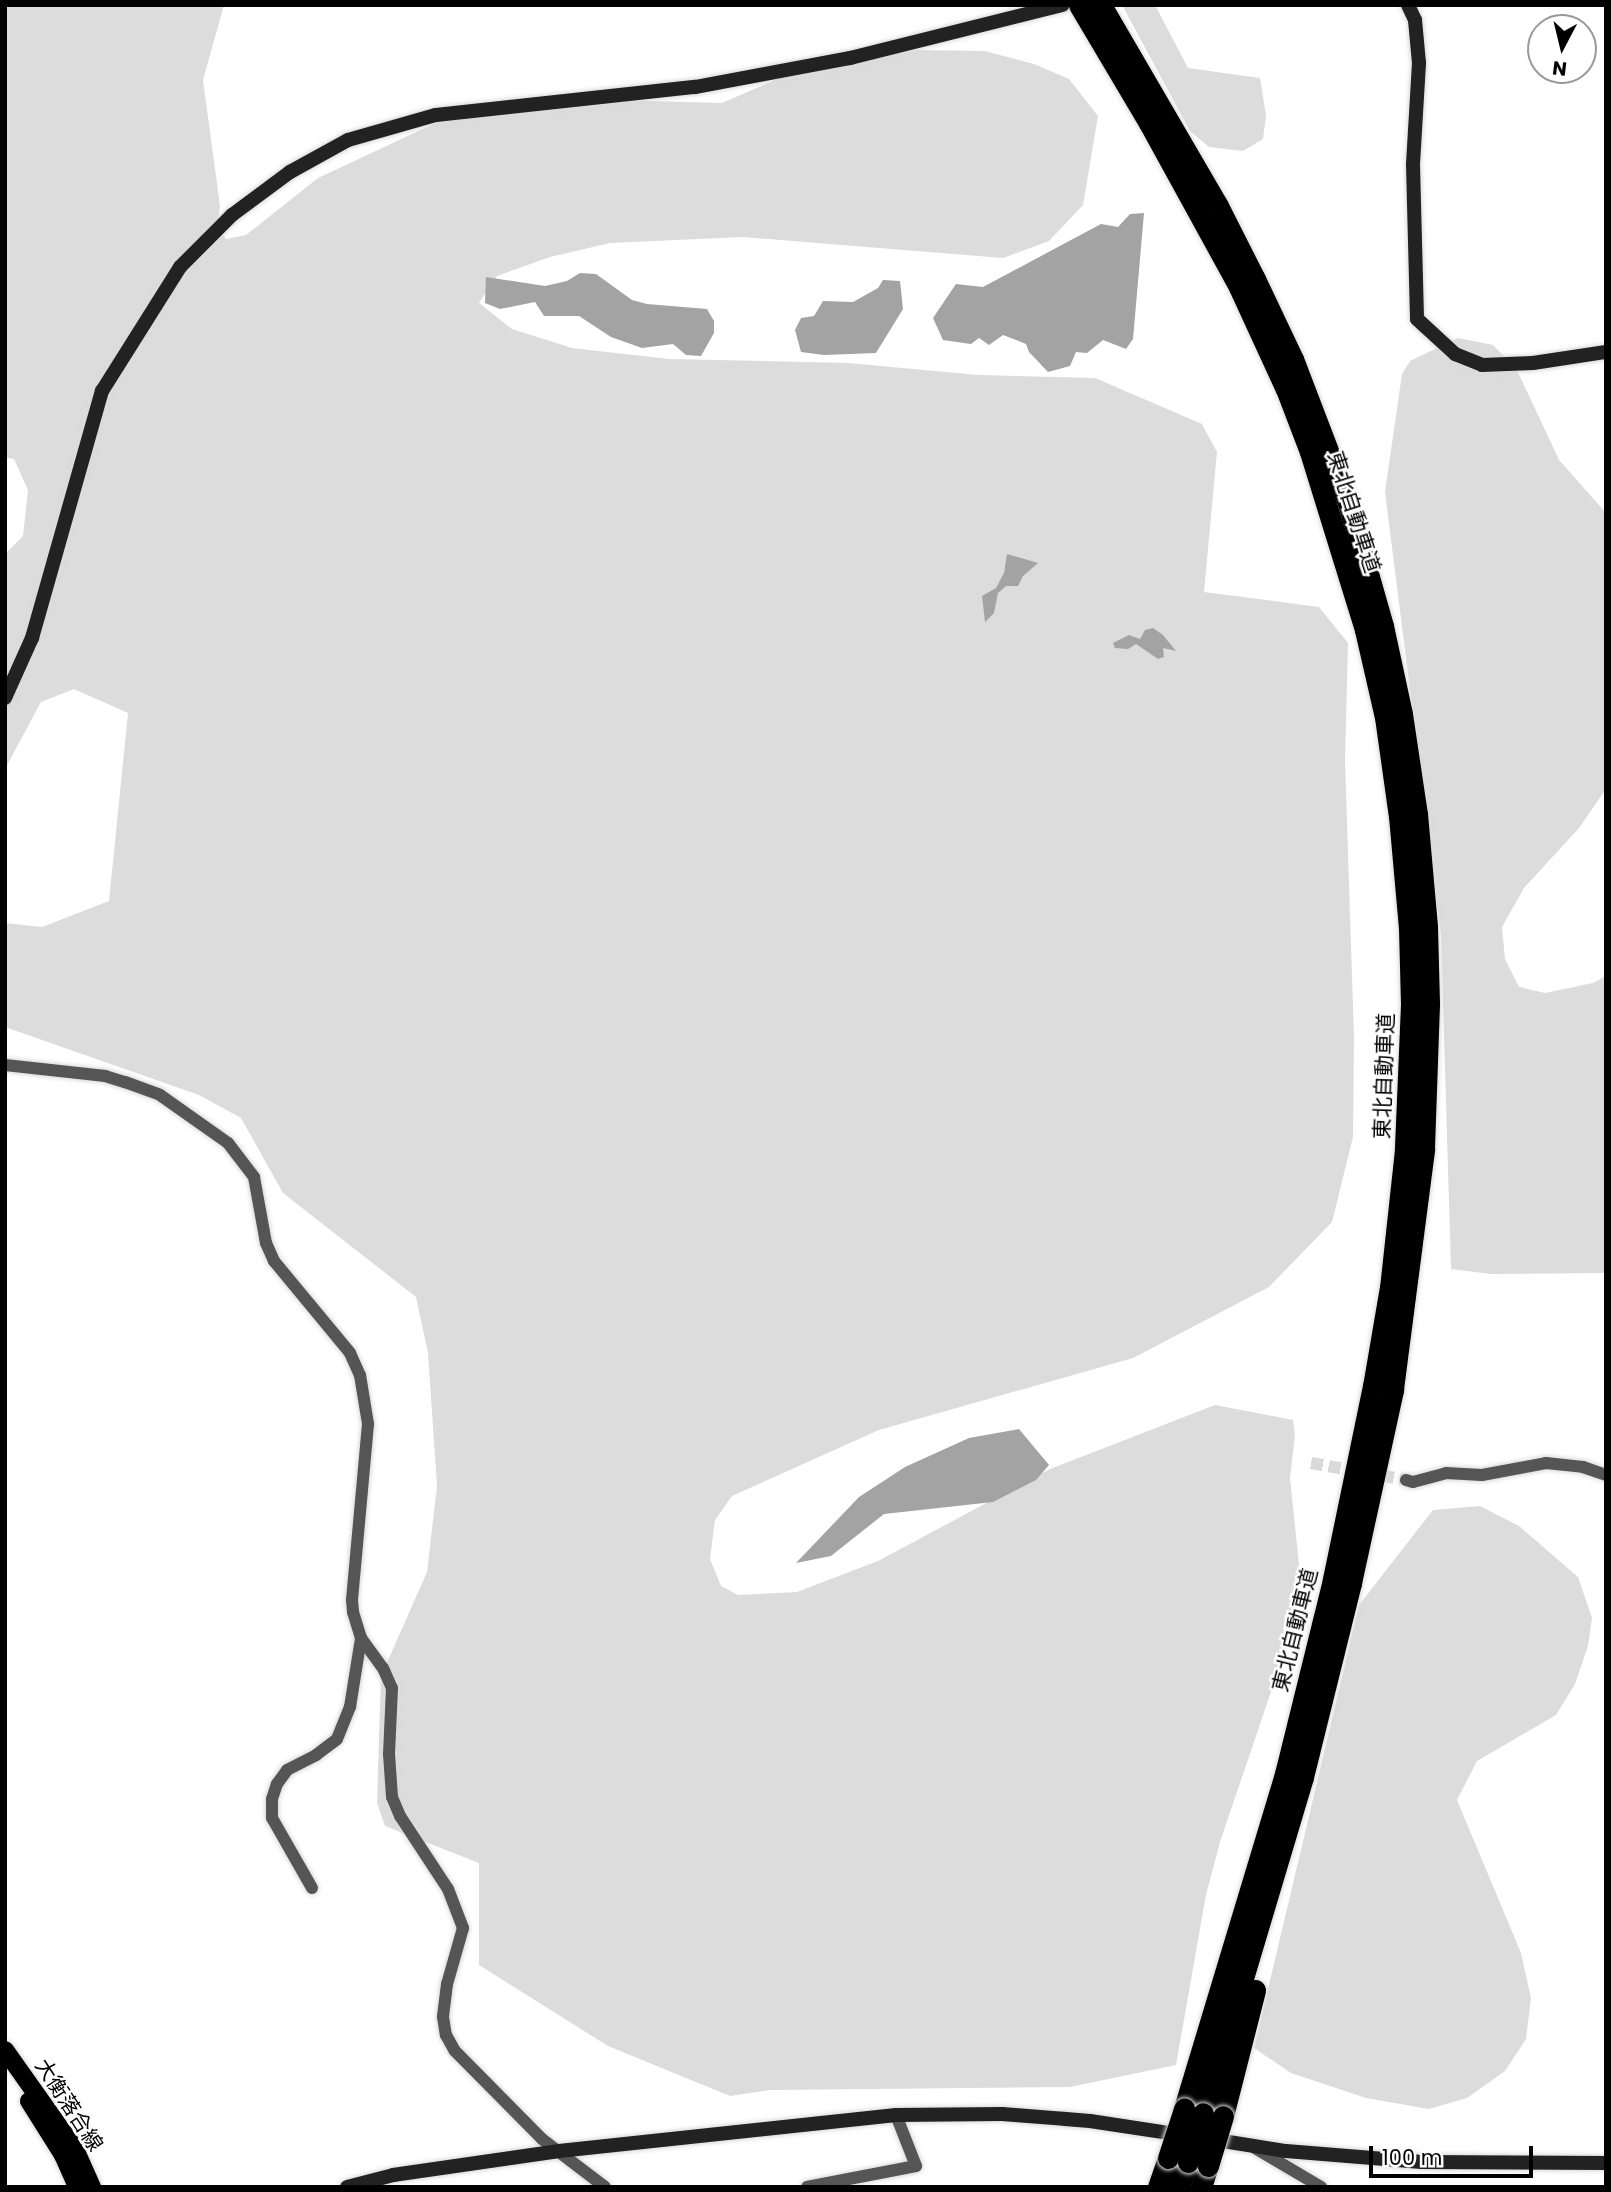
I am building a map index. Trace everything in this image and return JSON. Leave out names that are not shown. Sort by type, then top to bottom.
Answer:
[{"type":"highway","name":"東北自動車道","points":[[1095,13],[1219,206],[1293,359],[1328,447],[1348,503],[1384,626],[1402,714],[1417,814],[1427,927],[1429,1004],[1424,1150],[1418,1216],[1393,1390],[1351,1583],[1303,1777],[1179,2187]]},
{"type":"highway","name":"東北自動車道","points":[[1095,13],[1239,287],[1286,389],[1310,452],[1366,630],[1385,717],[1409,928],[1411,1004],[1405,1150],[1390,1287],[1373,1386],[1333,1580],[1285,1774],[1215,2014],[1203,2113]]},
{"type":"highway","name":"東北自動車道","points":[[1158,2187],[1188,2162]]},
{"type":"highway","points":[[1188,2162],[1202,2187]]},
{"type":"main road","name":"大衡落合線","points":[[5,2049],[75,2149],[92,2187]]},
{"type":"main road","name":"大衡落合線","points":[[5,2070],[63,2155],[76,2187]]},
{"type":"street","points":[[5,698],[32,638],[102,391],[180,267],[232,215],[290,172],[348,140],[436,115],[695,87],[850,58],[1062,5]]},
{"type":"street","points":[[1408,5],[1415,20],[1419,63],[1413,165],[1417,319],[1455,354],[1482,365],[1534,363],[1606,352]]},
{"type":"street","points":[[5,1065],[104,1076],[160,1096],[228,1143],[254,1177],[266,1243],[274,1261],[328,1324],[350,1353],[360,1374],[365,1396],[368,1449],[352,1600],[361,1638],[350,1707],[337,1739],[316,1755],[287,1770],[277,1784],[272,1799],[272,1818],[312,1888]]},
{"type":"street","points":[[1406,1480],[1413,1482],[1446,1473],[1482,1475],[1546,1463],[1583,1467],[1606,1475]]},
{"type":"street","points":[[361,1638],[383,1668],[391,1688],[388,1754],[392,1797],[400,1816],[448,1889],[463,1928],[447,1984],[443,2017],[446,2035],[455,2051],[542,2138],[606,2187]]},
{"type":"street","points":[[347,2187],[394,2175],[559,2151],[896,2115],[1002,2114],[1090,2121],[1252,2146],[1422,2162],[1606,2163]]},
{"type":"street","points":[[807,2187],[916,2166],[896,2115]]},
{"type":"street","points":[[1252,2146],[1321,2187]]},
{"type":"shaded area","points":[[5,5],[224,5],[203,80],[220,206],[217,228],[226,239],[246,235],[318,178],[474,105],[573,99],[722,103],[796,71],[915,50],[985,51],[1034,64],[1069,79],[1098,116],[1083,205],[1049,241],[1003,258],[743,237],[610,243],[550,257],[497,276],[479,303],[512,329],[572,348],[669,359],[848,363],[978,375],[1095,378],[1202,424],[1217,452],[1204,592],[1319,607],[1348,643],[1345,760],[1354,1038],[1353,1137],[1332,1222],[1269,1287],[1133,1358],[879,1430],[732,1496],[715,1520],[710,1559],[721,1586],[738,1595],[797,1592],[878,1561],[1050,1469],[1215,1405],[1293,1420],[1295,1435],[1290,1478],[1300,1574],[1277,1674],[1220,1842],[1206,1895],[1176,2065],[1070,2087],[770,2090],[730,2096],[608,2046],[479,1965],[479,1863],[385,1826],[377,1803],[381,1676],[427,1572],[437,1486],[428,1353],[416,1297],[283,1193],[241,1118],[199,1095],[5,1027],[5,923],[42,927],[109,901],[128,713],[74,689],[41,702],[5,769],[5,554],[23,536],[28,490],[14,459],[5,457]]},
{"type":"shaded area","points":[[1122,5],[1155,5],[1188,68],[1260,78],[1266,115],[1263,139],[1243,151],[1209,147],[1190,131]]},
{"type":"shaded area","points":[[1144,213],[1133,339],[1126,349],[1103,340],[1087,353],[1076,352],[1070,366],[1048,372],[1029,352],[1026,344],[1003,335],[989,345],[979,338],[971,344],[943,340],[933,318],[956,284],[983,287],[1101,224],[1118,227],[1130,214]]},
{"type":"shaded area","points":[[580,273],[596,274],[632,300],[647,304],[707,309],[714,321],[714,333],[701,356],[686,355],[673,344],[642,348],[611,337],[579,316],[544,316],[535,302],[500,309],[485,303],[486,277],[545,286],[567,281]]},
{"type":"shaded area","points":[[883,280],[900,281],[903,309],[876,353],[824,355],[801,352],[795,330],[801,318],[814,316],[823,301],[853,302],[878,288]]},
{"type":"shaded area","points":[[1458,338],[1493,345],[1516,368],[1559,460],[1606,513],[1606,789],[1579,828],[1524,888],[1502,927],[1505,959],[1519,987],[1545,993],[1593,983],[1606,976],[1606,1273],[1491,1274],[1451,1269],[1441,935],[1385,492],[1402,374],[1410,361]]},
{"type":"shaded area","points":[[1007,554],[1038,563],[1023,576],[1018,586],[1006,586],[998,593],[994,613],[985,622],[982,596],[996,588],[1004,573]]},
{"type":"shaded area","points":[[1153,628],[1163,635],[1176,651],[1163,648],[1164,657],[1158,659],[1136,644],[1128,649],[1115,648],[1113,643],[1129,635],[1140,639],[1145,630]]},
{"type":"shaded area","points":[[1019,1429],[1049,1465],[1036,1480],[993,1502],[884,1514],[831,1556],[796,1563],[859,1497],[905,1467],[969,1438]]},
{"type":"shaded area","points":[[1480,1506],[1519,1526],[1578,1577],[1592,1618],[1588,1646],[1575,1684],[1556,1715],[1477,1761],[1457,1800],[1521,1953],[1531,1998],[1526,2039],[1505,2071],[1467,2098],[1429,2109],[1366,2098],[1291,2073],[1254,2048],[1359,1605],[1433,1510]]},
{"type":"tunnel","points":[[1311,1463],[1406,1480]]}]
